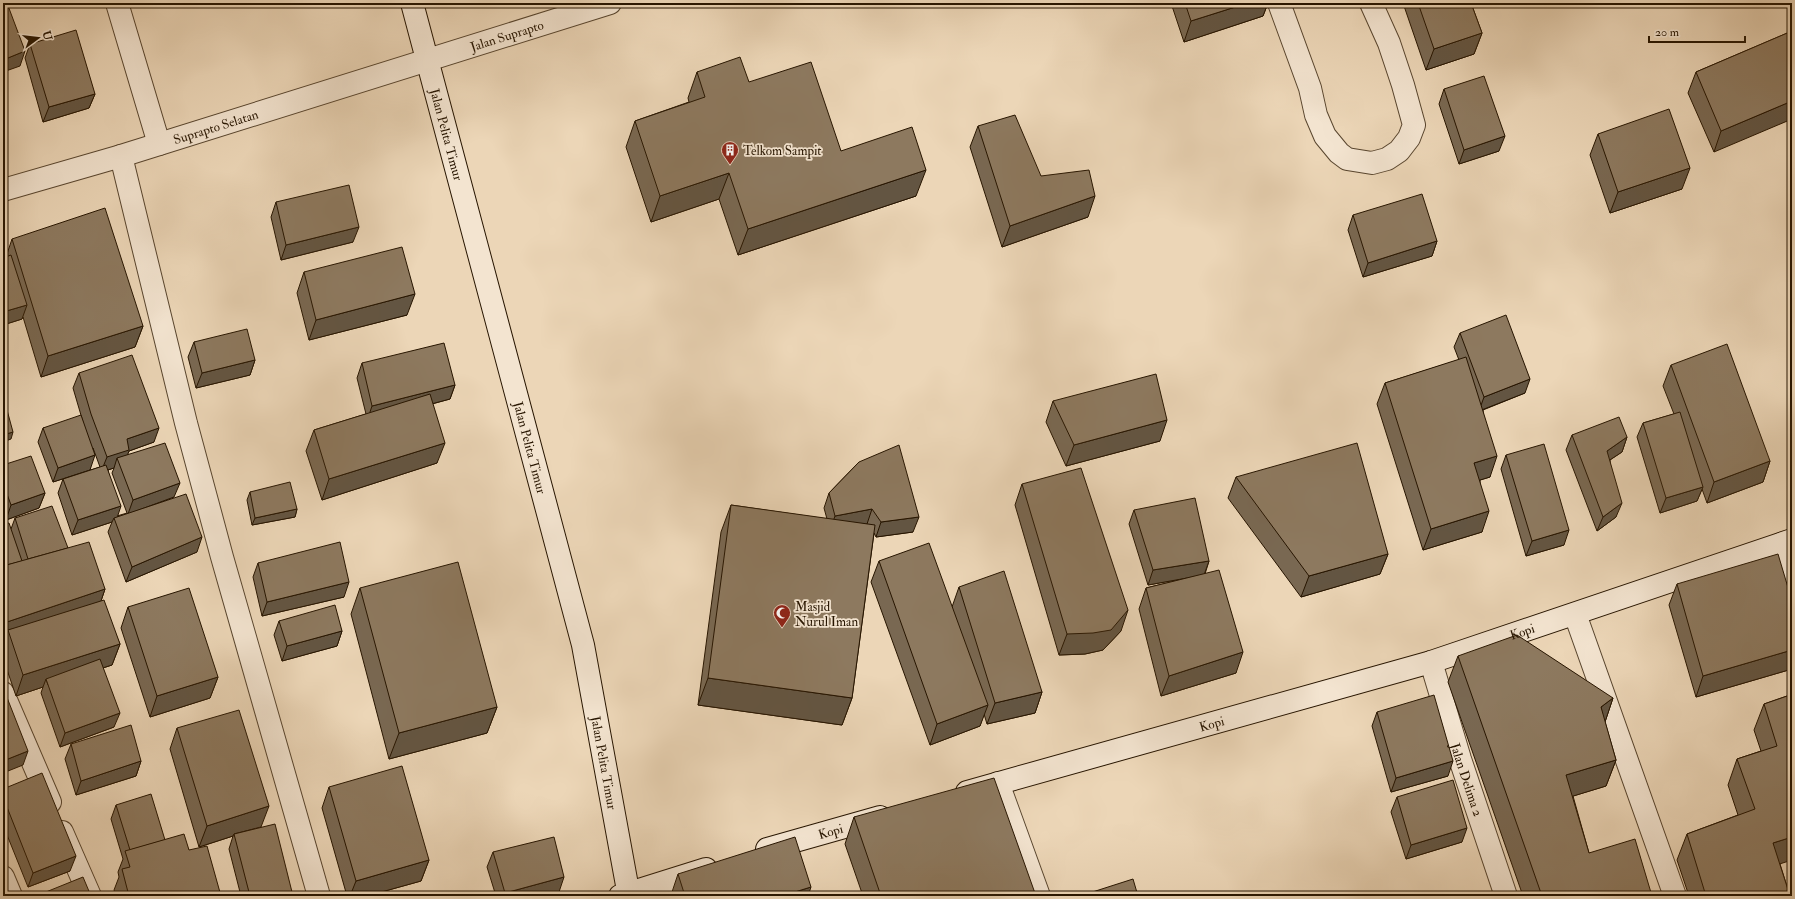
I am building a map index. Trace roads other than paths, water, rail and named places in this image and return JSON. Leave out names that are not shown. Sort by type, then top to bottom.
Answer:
[{"type":"street","points":[[116,3],[159,144]]},
{"type":"street","name":"Jalan Pelita Timur","points":[[412,3],[583,645],[625,895]]},
{"type":"street","name":"Jalan Suprapto","points":[[426,60],[610,3]]},
{"type":"street","points":[[1280,3],[1310,88],[1316,115],[1325,136],[1338,153],[1347,159],[1372,163],[1387,159],[1399,152],[1409,138],[1414,125],[1389,42],[1371,3]]},
{"type":"street","name":"Suprapto Selatan","points":[[5,184],[121,156],[426,60]]},
{"type":"street","points":[[121,156],[188,431],[222,557],[319,896]]},
{"type":"street","points":[[1787,542],[1792,574]]},
{"type":"street","name":"Kopi","points":[[945,798],[1431,662],[1787,542]]},
{"type":"street","points":[[1575,614],[1676,896]]},
{"type":"street","name":"Jalan Delima 2","points":[[1431,662],[1463,766],[1506,896]]},
{"type":"street","points":[[3,693],[90,896]]},
{"type":"street","points":[[998,783],[1039,896]]},
{"type":"street","name":"Kopi","points":[[748,855],[900,811]]},
{"type":"street","points":[[625,895],[726,862]]},
{"type":"street","points":[[3,877],[10,896]]},
{"type":"place","name":"Telkom Sampit","points":[[730,165]]},
{"type":"place","name":"Masjid Nurul Iman","points":[[782,628]]}]
